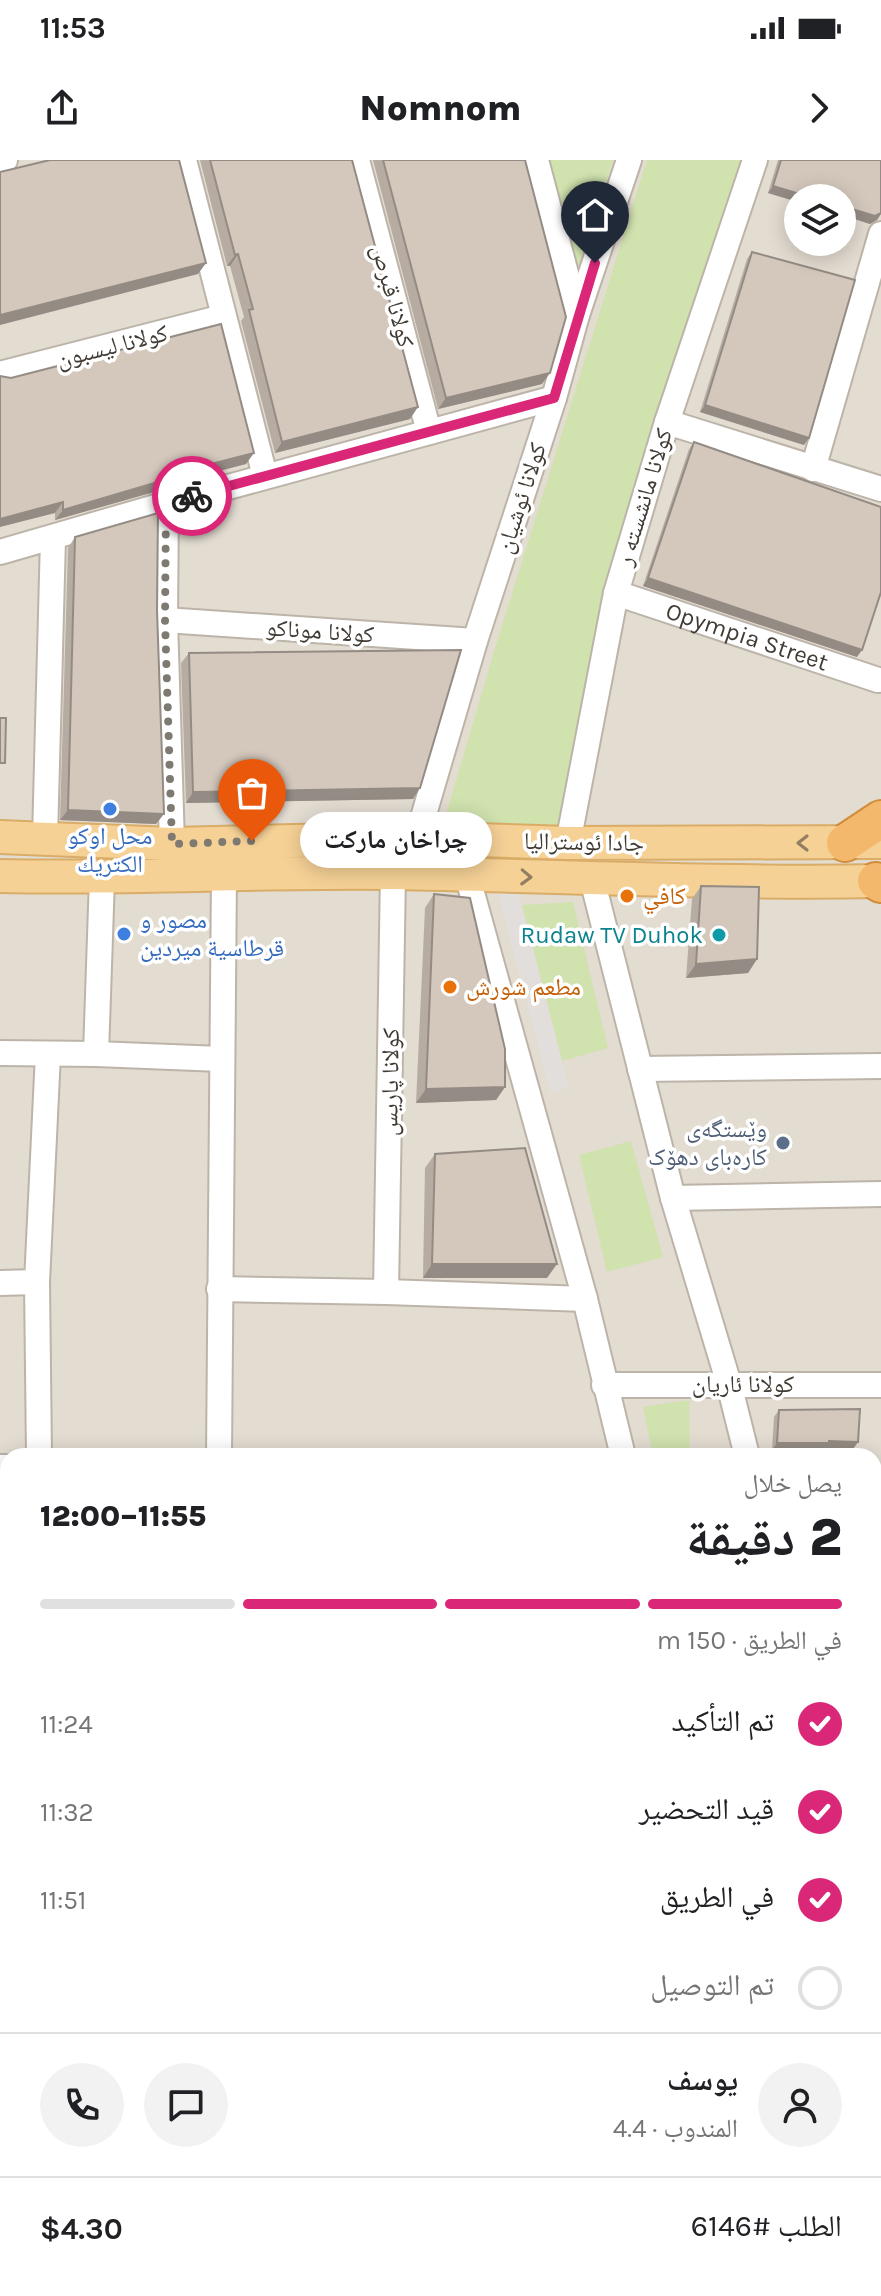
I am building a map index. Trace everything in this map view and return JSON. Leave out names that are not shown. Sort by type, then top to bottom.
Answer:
[{"type":"highway","points":[[845,843],[881,819]]},
{"type":"main road","name":"جادا ئوسترالیا","points":[[0,837],[172,844],[417,838],[568,843],[881,842]]},
{"type":"main road","name":"جادا ئوسترالیا","points":[[0,876],[102,878],[224,873],[393,873],[879,882]]},
{"type":"street","points":[[184,160],[265,476]]},
{"type":"street","name":"كولانا قبرص","points":[[357,160],[429,432]]},
{"type":"street","points":[[536,160],[577,315]]},
{"type":"street","name":"كولانا ئوشيان","points":[[417,838],[475,641],[629,160]]},
{"type":"street","name":"كولانا مانشسته ر","points":[[568,843],[616,593],[667,422],[755,160]]},
{"type":"street","points":[[813,469],[881,234]]},
{"type":"street","name":"كولانا ليسبون","points":[[0,374],[223,317]]},
{"type":"street","points":[[0,552],[554,398]]},
{"type":"street","points":[[667,422],[881,489]]},
{"type":"street","points":[[166,504],[165,620],[172,844]]},
{"type":"street","points":[[45,838],[53,538]]},
{"type":"street","name":"Opympia Street","points":[[616,593],[878,680]]},
{"type":"street","name":"كولانا موناكو","points":[[165,620],[475,641]]},
{"type":"street","points":[[219,1448],[224,873]]},
{"type":"street","name":"كولانا پاریس","points":[[386,1292],[393,873]]},
{"type":"street","points":[[467,875],[585,1299],[621,1448]]},
{"type":"street","points":[[96,1054],[102,878]]},
{"type":"street","points":[[592,879],[673,1198],[745,1448]]},
{"type":"street","points":[[0,1053],[221,1059]]},
{"type":"street","points":[[39,1448],[37,1282],[48,1054]]},
{"type":"street","points":[[640,1069],[881,1066]]},
{"type":"street","points":[[673,1198],[881,1194]]},
{"type":"street","points":[[0,1283],[37,1282]]},
{"type":"street","points":[[219,1289],[585,1299]]},
{"type":"street","name":"كولانا ئاريان","points":[[604,1385],[881,1385]]},
{"type":"shaded area","points":[[0,160],[881,160],[881,1448],[0,1448]]},
{"type":"shaded area","points":[[518,892],[569,1088],[550,1093],[498,893]]},
{"type":"green space","points":[[547,160],[613,160],[578,272]]},
{"type":"green space","points":[[647,160],[741,160],[613,571],[589,660],[561,827],[443,825],[493,655]]},
{"type":"green space","points":[[573,902],[608,1048],[562,1061],[522,905]]},
{"type":"green space","points":[[631,1141],[663,1257],[607,1272],[579,1155]]},
{"type":"green space","points":[[689,1400],[690,1448],[651,1448],[643,1407]]},
{"type":"building","points":[[50,160],[179,160],[206,263],[0,315],[0,172]]},
{"type":"building","points":[[210,160],[352,160],[418,407],[282,442],[249,310],[253,309]]},
{"type":"building","points":[[383,160],[525,160],[566,317],[550,373],[446,398]]},
{"type":"building","points":[[781,160],[881,160],[881,213],[875,216],[856,210],[856,184],[784,184],[784,189],[773,186]]},
{"type":"building","points":[[752,252],[855,280],[809,438],[705,405]]},
{"type":"building","points":[[221,324],[254,453],[168,475],[168,479],[63,510],[63,502],[0,519],[0,376],[11,378]]},
{"type":"building","points":[[694,442],[881,507],[881,592],[862,650],[648,578]]},
{"type":"building","points":[[158,513],[157,610],[164,814],[68,810],[75,537]]},
{"type":"building","points":[[461,650],[420,788],[193,792],[189,653]]},
{"type":"building","points":[[0,718],[6,718],[5,763],[0,763]]},
{"type":"building","name":"Rudaw TV Duhok","points":[[701,886],[759,887],[757,959],[696,964]]},
{"type":"building","name":"مطعم شورش","points":[[434,894],[470,898],[505,1049],[505,1087],[426,1089]]},
{"type":"building","points":[[525,1148],[557,1264],[432,1264],[435,1154]]},
{"type":"building","points":[[860,1409],[858,1442],[777,1443],[779,1410]]},
{"type":"way so far","points":[[192,496],[166,504],[165,620],[172,844],[252,841]]},
{"type":"place","name":"محل اوكو الكتريك","points":[[110,809]]},
{"type":"place","name":"چراخان ماركت","points":[[252,841]]},
{"type":"place","name":"كافي","points":[[627,896]]},
{"type":"place","name":"مصور و قرطاسية ميردين","points":[[124,934]]},
{"type":"place","name":"Rudaw TV Duhok","points":[[719,935]]},
{"type":"place","name":"مطعم شورش","points":[[450,987]]},
{"type":"place","name":"وێستگەی کارەبای دهۆک","points":[[783,1143]]},
{"type":"route","points":[[192,496],[554,398],[595,263]]}]
